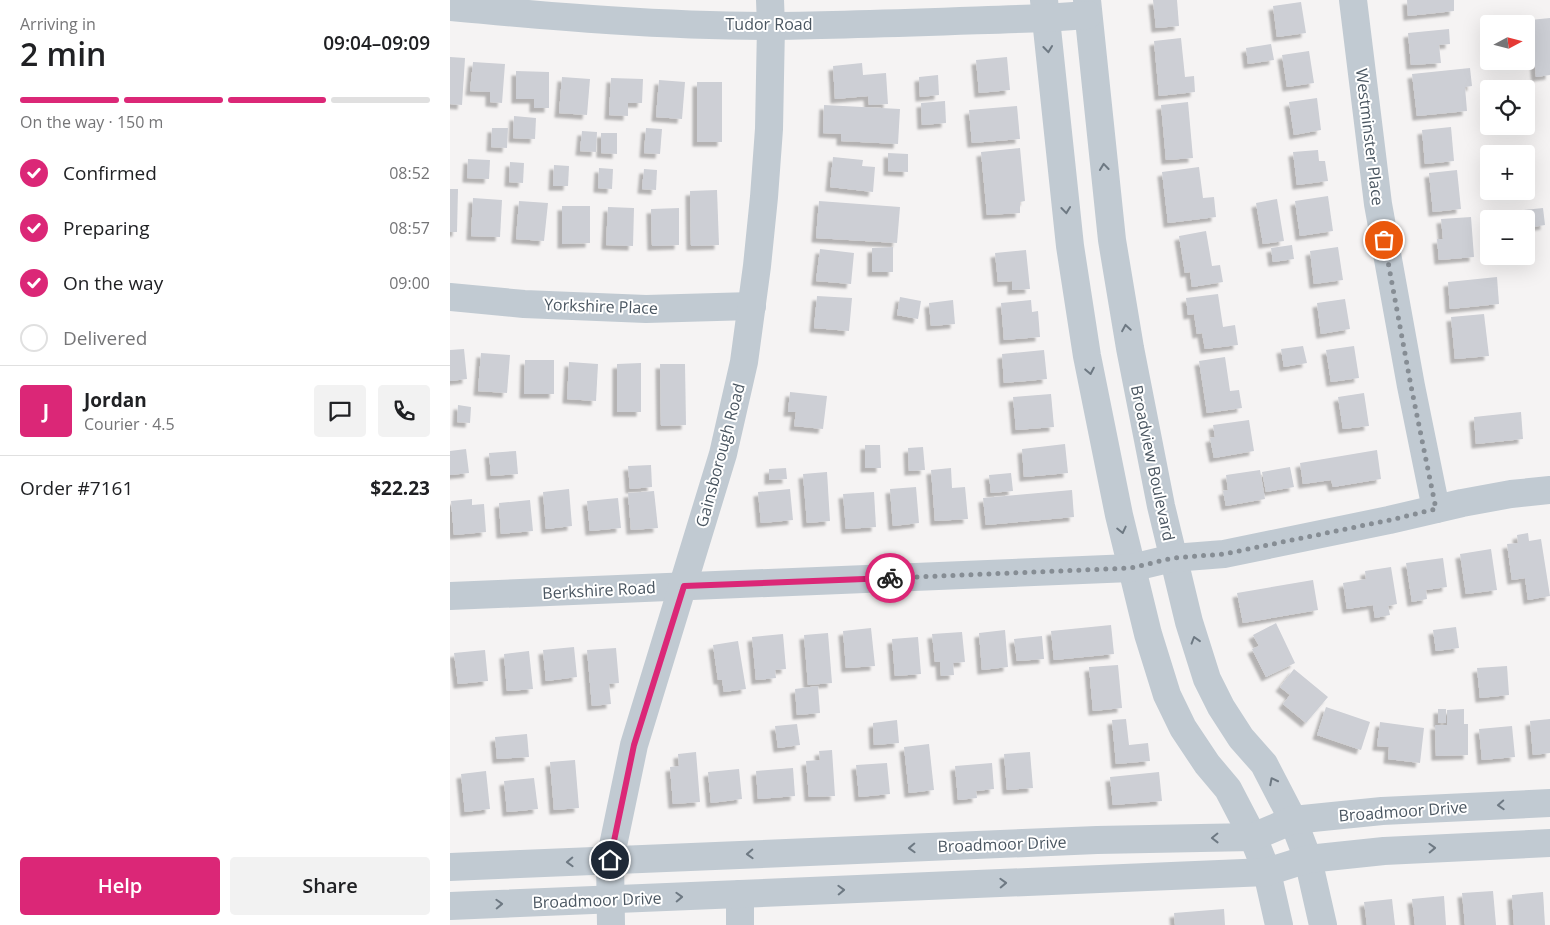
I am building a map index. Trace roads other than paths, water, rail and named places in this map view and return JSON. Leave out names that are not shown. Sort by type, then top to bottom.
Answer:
[{"type":"street","name":"Westminster Place","points":[[1354,0],[1378,204],[1411,386],[1436,509]]},
{"type":"street","name":"Tudor Road","points":[[450,7],[623,21],[771,13],[1088,7]]},
{"type":"street","name":"Broadview Boulevard","points":[[1088,7],[1112,240],[1131,357],[1161,506],[1189,622],[1206,679],[1220,707],[1241,738],[1264,764],[1300,840],[1324,925]]},
{"type":"street","points":[[1045,9],[1070,246],[1087,356],[1131,568],[1148,634],[1167,694],[1188,736],[1207,764],[1228,788],[1260,855],[1279,925]]},
{"type":"street","name":"Gainsborough Road","points":[[612,912],[610,860],[634,745],[723,454],[744,362],[757,266],[767,158],[771,13]]},
{"type":"street","name":"Yorkshire Place","points":[[450,298],[524,304],[646,309],[752,306]]},
{"type":"street","name":"Berkshire Road","points":[[450,596],[596,592],[684,586],[1131,568],[1173,558],[1224,554],[1511,494],[1550,490]]},
{"type":"street","name":"Broadmoor Drive","points":[[450,906],[612,912],[740,894],[1260,855],[1382,811],[1550,803]]},
{"type":"street","name":"Broadmoor Drive","points":[[450,867],[1097,840],[1260,855],[1300,840],[1384,851],[1550,843]]},
{"type":"street","points":[[740,894],[740,925]]}]
